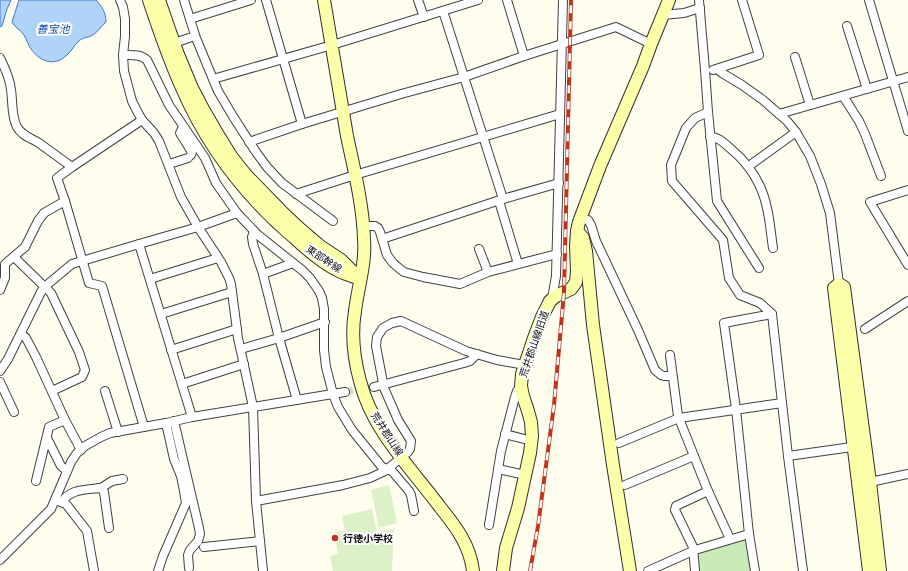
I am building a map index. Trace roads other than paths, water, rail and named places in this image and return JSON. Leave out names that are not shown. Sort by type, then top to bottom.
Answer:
[{"type":"street","points":[[120,0],[124,13],[125,26],[123,55],[125,76],[132,100],[142,120],[157,137],[169,164],[179,193],[198,227],[224,266],[229,278],[241,350],[254,407],[256,501],[263,571]]},
{"type":"street","name":"東部幹線","points":[[149,0],[182,89],[216,152],[258,204],[281,227],[326,263],[338,270],[360,279]]},
{"type":"street","name":"東部幹線","points":[[159,0],[174,43],[202,109],[246,175],[299,228],[320,246],[341,260],[360,279]]},
{"type":"street","points":[[184,0],[195,36],[218,91],[249,142],[267,167],[282,183],[332,221]]},
{"type":"street","points":[[190,19],[251,0]]},
{"type":"street","points":[[266,0],[302,124]]},
{"type":"street","name":"荒井郡山線","points":[[324,0],[365,240],[364,258],[354,313],[353,329],[355,357],[360,382],[375,419],[387,439],[456,527],[465,542],[474,571]]},
{"type":"street","points":[[418,0],[424,17]]},
{"type":"street","points":[[213,80],[478,0]]},
{"type":"street","points":[[507,0],[524,56]]},
{"type":"street","points":[[552,299],[556,276],[557,254],[563,0]]},
{"type":"street","name":"荒井郡山線旧道","points":[[502,571],[506,548],[518,508],[532,441],[528,411],[521,386],[522,374],[547,307],[552,299],[571,289],[576,282],[576,246],[577,231],[580,219],[600,166],[643,66],[669,0]]},
{"type":"street","points":[[706,73],[759,55],[742,0]]},
{"type":"street","points":[[869,0],[908,131]]},
{"type":"street","points":[[663,16],[684,13],[700,4],[710,137],[717,201],[759,268]]},
{"type":"street","points":[[443,11],[483,136],[518,264]]},
{"type":"street","points":[[847,26],[868,89]]},
{"type":"street","points":[[249,142],[302,124],[401,94],[464,77],[616,27],[651,44]]},
{"type":"street","points":[[174,43],[195,36]]},
{"type":"street","points":[[123,55],[139,55],[147,60],[169,105],[199,149],[216,183],[237,213],[254,231],[310,278],[319,291],[324,309],[325,355],[333,394],[338,407],[355,433],[382,467],[388,468],[392,471],[411,494],[414,511]]},
{"type":"street","points":[[0,58],[5,68],[11,88],[16,125],[26,136],[39,143],[72,167]]},
{"type":"street","points":[[795,58],[810,105]]},
{"type":"street","points":[[717,69],[742,85],[779,114],[796,132],[810,156],[830,213],[839,284],[844,286],[869,571]]},
{"type":"street","points":[[779,114],[908,77]]},
{"type":"street","points":[[843,96],[859,121],[881,176]]},
{"type":"street","points":[[708,112],[695,118],[686,128],[671,165],[672,181],[723,240],[729,278],[740,295],[760,304],[772,314],[803,571]]},
{"type":"street","points":[[296,194],[483,136],[560,114]]},
{"type":"street","points":[[142,120],[57,178],[89,283],[102,286],[144,427]]},
{"type":"street","points":[[169,164],[189,156],[192,152],[180,133],[183,127]]},
{"type":"street","points":[[749,166],[796,132]]},
{"type":"street","points":[[710,137],[720,139],[737,154],[749,166],[757,179],[768,210],[773,248]]},
{"type":"street","points":[[205,160],[216,152]]},
{"type":"street","points":[[382,239],[501,200],[559,183]]},
{"type":"street","points":[[908,190],[870,202],[908,265]]},
{"type":"street","points":[[0,290],[5,278],[5,264],[25,247],[40,218],[49,209],[65,201]]},
{"type":"street","points":[[0,370],[8,359],[38,298],[46,287],[72,264],[198,227],[237,213]]},
{"type":"street","points":[[580,219],[588,220],[591,225],[596,241],[655,370],[661,375],[672,376]]},
{"type":"street","points":[[363,226],[375,226],[379,229],[387,254],[398,268],[408,273],[423,277],[460,284],[488,272],[557,254]]},
{"type":"street","points":[[254,231],[252,239],[297,400]]},
{"type":"street","points":[[577,231],[583,238],[586,250],[595,340],[630,571]]},
{"type":"street","points":[[140,244],[192,417]]},
{"type":"street","points":[[479,249],[488,272]]},
{"type":"street","points":[[14,257],[51,293],[79,352],[85,370],[82,377],[52,392]]},
{"type":"street","points":[[150,279],[218,258]]},
{"type":"street","points":[[262,274],[293,263]]},
{"type":"street","points":[[161,314],[232,292]]},
{"type":"street","points":[[865,329],[908,301]]},
{"type":"street","points":[[755,571],[749,534],[736,410],[724,323],[772,314]]},
{"type":"street","points":[[256,501],[343,485],[362,480],[379,474],[408,452],[411,441],[398,420],[383,385],[377,354],[377,337],[383,328],[392,323],[401,321],[466,351],[497,360],[525,365]]},
{"type":"street","points":[[241,350],[325,322]]},
{"type":"street","points":[[171,350],[237,329]]},
{"type":"street","points":[[21,334],[26,338],[36,357],[65,420],[81,450]]},
{"type":"street","points":[[374,387],[464,363],[470,361],[477,354]]},
{"type":"street","points":[[670,355],[679,418],[708,491],[730,539]]},
{"type":"street","points":[[182,384],[244,364]]},
{"type":"street","points":[[0,382],[14,412]]},
{"type":"street","points":[[489,525],[505,434],[514,397],[521,386]]},
{"type":"street","points":[[105,391],[118,432]]},
{"type":"street","points":[[0,560],[58,501],[71,462],[90,442],[110,433],[192,417],[345,392]]},
{"type":"street","points":[[619,443],[679,418],[782,403]]},
{"type":"street","points":[[36,481],[49,427],[65,420]]},
{"type":"street","points":[[170,422],[200,534],[198,542],[190,550],[188,555],[189,568]]},
{"type":"street","points":[[158,571],[186,503],[180,476],[174,459],[170,422]]},
{"type":"street","points":[[505,434],[532,441]]},
{"type":"street","points":[[47,438],[61,466],[68,471]]},
{"type":"street","points":[[788,456],[859,446]]},
{"type":"street","points":[[859,446],[870,482],[880,571]]},
{"type":"street","points":[[625,485],[694,456]]},
{"type":"street","points":[[498,469],[525,475]]},
{"type":"street","points":[[870,482],[908,474]]},
{"type":"street","points":[[58,501],[65,498],[72,492],[101,488],[112,481],[123,479]]},
{"type":"street","points":[[101,488],[104,492],[109,528]]},
{"type":"street","points":[[694,571],[693,547],[675,510],[676,506],[708,491]]},
{"type":"street","points":[[58,501],[66,504],[87,531],[94,571]]},
{"type":"street","points":[[648,571],[693,551],[749,534]]},
{"type":"street","points":[[204,547],[260,541]]},
{"type":"water","points":[[0,0],[11,0],[2,26],[0,27]]},
{"type":"water","name":"善宝池","points":[[19,0],[96,0],[103,10],[106,22],[95,34],[79,41],[62,59],[53,62],[43,60],[30,47],[23,33],[12,22]]},
{"type":"tunnel","points":[[345,392],[374,387]]},
{"type":"railway","points":[[530,571],[538,526],[554,405],[564,292],[571,0]]},
{"type":"place","name":"行徳小学校","points":[[335,538]]}]
